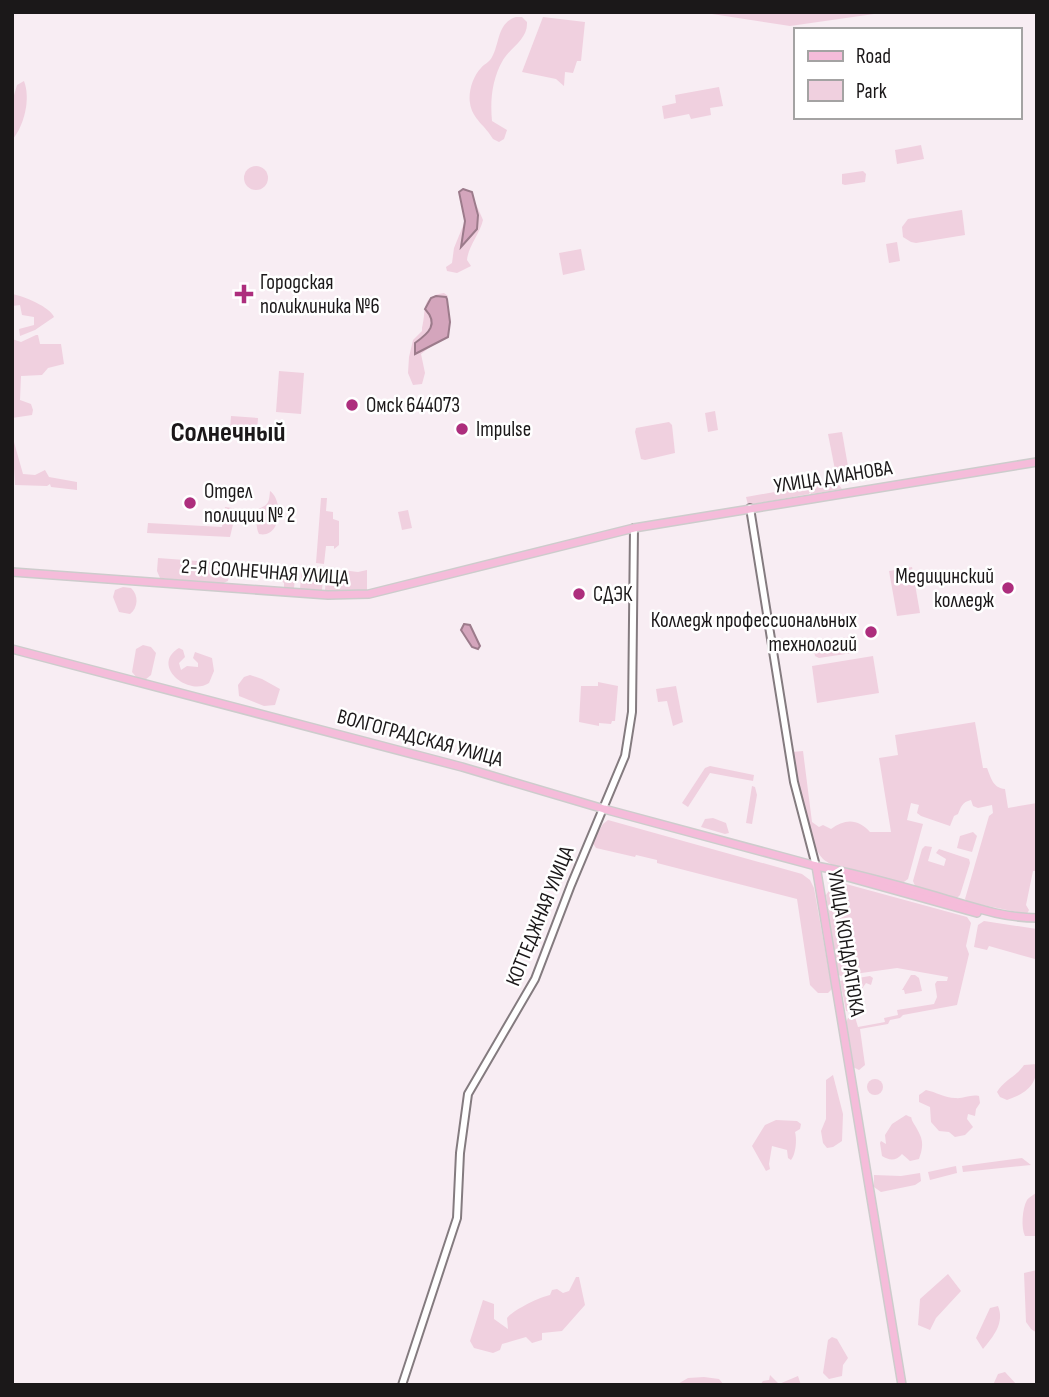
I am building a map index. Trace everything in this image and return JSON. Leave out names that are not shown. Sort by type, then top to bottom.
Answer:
[{"type":"main road","name":"УЛИЦА ДИАНОВА","points":[[634,528],[1037,462]]},
{"type":"main road","name":"2-Я СОЛНЕЧНАЯ УЛИЦА","points":[[12,572],[355,595],[379,592],[634,528]]},
{"type":"main road","name":"ВОЛГОГРАДСКАЯ УЛИЦА","points":[[12,649],[462,767],[969,911],[1008,920],[1037,920]]},
{"type":"main road","name":"УЛИЦА КОНДРАТЮКА","points":[[816,866],[902,1385]]},
{"type":"street","name":"УЛИЦА КОНДРАТЮКА","points":[[750,508],[794,782],[816,866]]},
{"type":"street","name":"КОТТЕДЖНАЯ УЛИЦА","points":[[402,1385],[457,1218],[460,1153],[468,1094],[535,979],[570,885],[625,756],[631,725],[634,528]]},
{"type":"green space","points":[[699,12],[888,12],[790,26]]},
{"type":"green space","points":[[516,17],[522,17],[527,22],[527,28],[503,60],[493,90],[492,121],[507,130],[504,139],[499,142],[493,139],[473,114],[470,94],[476,75],[495,52],[502,29]]},
{"type":"green space","points":[[543,17],[585,22],[581,61],[577,61],[573,73],[565,72],[564,86],[556,79],[522,72]]},
{"type":"green space","points":[[24,81],[27,96],[25,112],[12,140],[12,102],[17,85]]},
{"type":"green space","points":[[719,87],[723,106],[710,108],[711,115],[691,119],[689,114],[664,119],[662,106],[676,103],[675,95]]},
{"type":"green space","points":[[921,145],[924,159],[897,164],[895,150]]},
{"type":"green space","points":[[256,166],[265,169],[268,178],[265,187],[256,190],[247,187],[244,178],[247,169]]},
{"type":"green space","points":[[863,171],[866,174],[865,182],[842,184],[842,174]]},
{"type":"green space","points":[[476,204],[483,220],[468,255],[467,260],[471,266],[457,273],[447,271],[446,267],[452,263],[454,248],[465,221],[461,246],[477,229]]},
{"type":"green space","points":[[962,210],[965,235],[916,243],[903,237],[902,227],[908,219]]},
{"type":"green space","points":[[897,242],[900,261],[889,263],[886,244]]},
{"type":"green space","points":[[581,249],[585,270],[563,275],[559,253]]},
{"type":"green space","points":[[444,293],[448,296],[447,299],[446,297],[428,303],[425,309],[426,304],[431,297]]},
{"type":"green space","points":[[12,294],[36,302],[54,317],[20,336],[19,329],[34,325],[34,317],[22,315],[20,305],[12,306]]},
{"type":"green space","points":[[425,309],[433,326],[423,337],[421,349],[430,347],[421,354],[425,373],[422,384],[413,385],[408,373],[413,340],[422,331]]},
{"type":"green space","points":[[36,335],[40,344],[61,344],[64,364],[48,368],[42,375],[21,376],[20,400],[31,404],[32,415],[12,418],[12,339],[21,342]]},
{"type":"green space","points":[[279,371],[304,373],[301,414],[276,412]]},
{"type":"green space","points":[[715,411],[718,430],[708,432],[705,413]]},
{"type":"green space","points":[[231,416],[258,418],[257,432],[230,430]]},
{"type":"green space","points":[[669,422],[672,425],[675,453],[641,459],[636,428]]},
{"type":"green space","points":[[842,432],[849,472],[836,475],[828,434]]},
{"type":"green space","points":[[12,435],[23,474],[35,475],[45,470],[49,477],[77,482],[77,490],[51,487],[50,484],[15,485]]},
{"type":"green space","points":[[836,481],[842,489],[810,492],[748,505],[746,497]]},
{"type":"green space","points":[[270,491],[277,503],[278,518],[272,531],[259,534],[258,509],[268,503]]},
{"type":"green space","points":[[321,498],[327,498],[326,511],[333,512],[333,519],[339,521],[339,545],[334,549],[334,546],[326,546],[324,564],[316,563]]},
{"type":"green space","points":[[225,507],[232,508],[235,516],[230,537],[147,533],[148,523],[222,527]]},
{"type":"green space","points":[[408,510],[412,528],[402,530],[398,512]]},
{"type":"green space","points":[[158,558],[224,563],[223,574],[229,575],[228,581],[221,584],[160,578],[157,571]]},
{"type":"green space","points":[[280,566],[294,567],[296,570],[294,588],[284,589],[284,583],[279,579]]},
{"type":"green space","points":[[302,566],[324,567],[322,590],[300,589]]},
{"type":"green space","points":[[912,567],[920,613],[897,616],[889,571]]},
{"type":"green space","points":[[326,568],[358,572],[367,570],[367,591],[325,592]]},
{"type":"green space","points":[[131,588],[136,598],[135,608],[130,614],[119,612],[113,597],[115,590]]},
{"type":"green space","points":[[849,637],[853,639],[852,653],[819,658],[815,656],[815,642]]},
{"type":"green space","points":[[143,645],[151,647],[156,653],[151,675],[145,680],[137,678],[132,672],[136,649]]},
{"type":"green space","points":[[179,648],[183,650],[185,657],[179,663],[181,670],[187,666],[198,667],[193,658],[195,652],[212,658],[214,671],[209,683],[191,686],[175,677],[168,663],[171,655]]},
{"type":"green space","points":[[873,656],[879,693],[817,703],[812,666]]},
{"type":"green space","points":[[250,675],[280,689],[275,705],[264,706],[239,696],[238,685],[244,677]]},
{"type":"green space","points":[[598,682],[618,686],[615,721],[611,724],[599,723],[599,726],[579,722],[581,686],[598,686]]},
{"type":"green space","points":[[676,686],[683,722],[673,726],[667,701],[658,702],[656,689]]},
{"type":"green space","points":[[975,722],[983,768],[987,768],[995,785],[1005,789],[1008,808],[1037,803],[1037,871],[1033,871],[1026,905],[1029,910],[1027,914],[968,902],[965,899],[989,816],[993,813],[992,805],[978,808],[973,806],[971,800],[966,802],[954,816],[950,826],[921,816],[917,813],[919,805],[911,803],[907,820],[923,824],[908,879],[901,884],[833,865],[823,859],[812,839],[792,752],[803,751],[812,822],[819,827],[823,825],[831,829],[841,823],[857,822],[870,832],[891,832],[879,758],[898,755],[895,735]]},
{"type":"green space","points":[[710,766],[754,775],[753,781],[710,773],[688,807],[682,803],[705,768]]},
{"type":"green space","points":[[752,786],[755,787],[757,795],[752,824],[746,823]]},
{"type":"green space","points":[[713,818],[726,823],[729,833],[701,827],[705,819]]},
{"type":"green space","points":[[608,820],[802,874],[810,880],[814,888],[832,989],[828,993],[818,993],[810,985],[797,899],[657,863],[657,860],[596,848],[592,842]]},
{"type":"green space","points":[[973,832],[977,836],[972,852],[957,848],[960,836]]},
{"type":"green space","points":[[925,846],[932,847],[928,861],[944,866],[946,859],[936,853],[939,849],[969,859],[960,895],[956,899],[916,888],[913,881]]},
{"type":"green space","points":[[846,884],[967,917],[971,923],[966,946],[969,954],[957,1005],[903,1015],[890,1020],[888,1024],[860,1029],[865,1065],[859,1070],[853,1067],[845,1024],[848,1018],[855,1017],[858,1027],[885,1022],[884,1018],[898,1015],[897,1010],[934,1004],[937,997],[935,984],[937,981],[947,981],[948,977],[897,968],[840,976],[837,972],[826,895],[833,885]]},
{"type":"green space","points":[[984,921],[1037,929],[1037,962],[1035,959],[989,946],[987,950],[974,947],[978,925]]},
{"type":"green space","points":[[911,975],[919,978],[922,991],[905,994],[902,990]]},
{"type":"green space","points":[[870,976],[873,978],[871,985],[866,983],[861,990],[866,1003],[857,1010],[846,1011],[840,981]]},
{"type":"green space","points":[[1037,1064],[1035,1078],[1030,1087],[1007,1100],[1000,1097],[997,1092],[1000,1088],[1024,1065]]},
{"type":"green space","points":[[833,1075],[843,1114],[842,1141],[827,1148],[823,1143],[821,1131],[826,1119],[826,1080]]},
{"type":"green space","points":[[875,1079],[881,1081],[881,1093],[875,1095],[869,1093],[867,1087],[869,1081]]},
{"type":"green space","points":[[926,1090],[951,1098],[979,1096],[980,1103],[975,1116],[968,1114],[967,1119],[973,1127],[965,1135],[955,1137],[949,1132],[939,1131],[931,1122],[930,1107],[919,1102],[919,1095]]},
{"type":"green space","points":[[906,1115],[912,1118],[921,1137],[919,1159],[910,1161],[902,1154],[895,1159],[885,1158],[882,1156],[880,1143],[881,1141],[886,1144],[885,1135],[892,1124]]},
{"type":"green space","points":[[776,1120],[797,1121],[801,1124],[800,1129],[795,1132],[796,1146],[791,1160],[787,1150],[772,1146],[770,1169],[766,1171],[752,1146],[765,1125]]},
{"type":"green space","points":[[1022,1158],[1031,1165],[963,1172],[962,1166]]},
{"type":"green space","points":[[956,1166],[957,1173],[930,1180],[928,1172]]},
{"type":"green space","points":[[920,1173],[921,1181],[915,1185],[881,1192],[874,1187],[874,1175],[901,1176]]},
{"type":"green space","points":[[1037,1192],[1037,1236],[1025,1236],[1024,1208],[1027,1200]]},
{"type":"green space","points":[[1037,1270],[1037,1333],[1026,1322],[1024,1273]]},
{"type":"green space","points":[[948,1274],[961,1291],[936,1318],[930,1330],[918,1325],[920,1299]]},
{"type":"green space","points":[[576,1277],[579,1277],[585,1305],[562,1331],[542,1333],[542,1340],[532,1343],[526,1337],[502,1344],[500,1350],[493,1353],[474,1348],[470,1341],[483,1300],[494,1304],[494,1319],[508,1329],[507,1318],[510,1315],[527,1304],[550,1295],[552,1290],[557,1289],[563,1293],[569,1291]]},
{"type":"green space","points":[[998,1306],[999,1324],[983,1349],[976,1338],[990,1308]]},
{"type":"green space","points":[[832,1337],[837,1339],[848,1358],[843,1365],[842,1376],[829,1379],[823,1373],[828,1340]]},
{"type":"green space","points":[[1005,1372],[1017,1385],[993,1385],[998,1374]]},
{"type":"green space","points":[[770,1375],[779,1384],[798,1376],[801,1385],[760,1385],[769,1380]]},
{"type":"green space","points":[[688,1378],[719,1379],[724,1385],[676,1385]]},
{"type":"shaded area","points":[[463,189],[472,192],[478,215],[477,229],[461,247],[465,221],[459,192]]},
{"type":"shaded area","points":[[436,296],[447,299],[450,322],[448,337],[415,354],[415,343],[428,332],[432,324],[425,309],[431,298]]},
{"type":"shaded area","points":[[464,624],[470,625],[480,646],[478,649],[472,647],[461,630]]},
{"type":"place","name":"Городская поликлиника №6","points":[[244,294]]},
{"type":"place","name":"Омск 644073","points":[[352,405]]},
{"type":"place","name":"Impulse","points":[[462,429]]},
{"type":"place","name":"Отдел полиции № 2","points":[[190,503]]},
{"type":"place","name":"Медицинский колледж","points":[[1008,588]]},
{"type":"place","name":"СДЭК","points":[[579,594]]},
{"type":"place","name":"Колледж профессиональных технологий","points":[[871,632]]},
{"type":"district","name":"Солнечный","points":[[228,432]]}]
